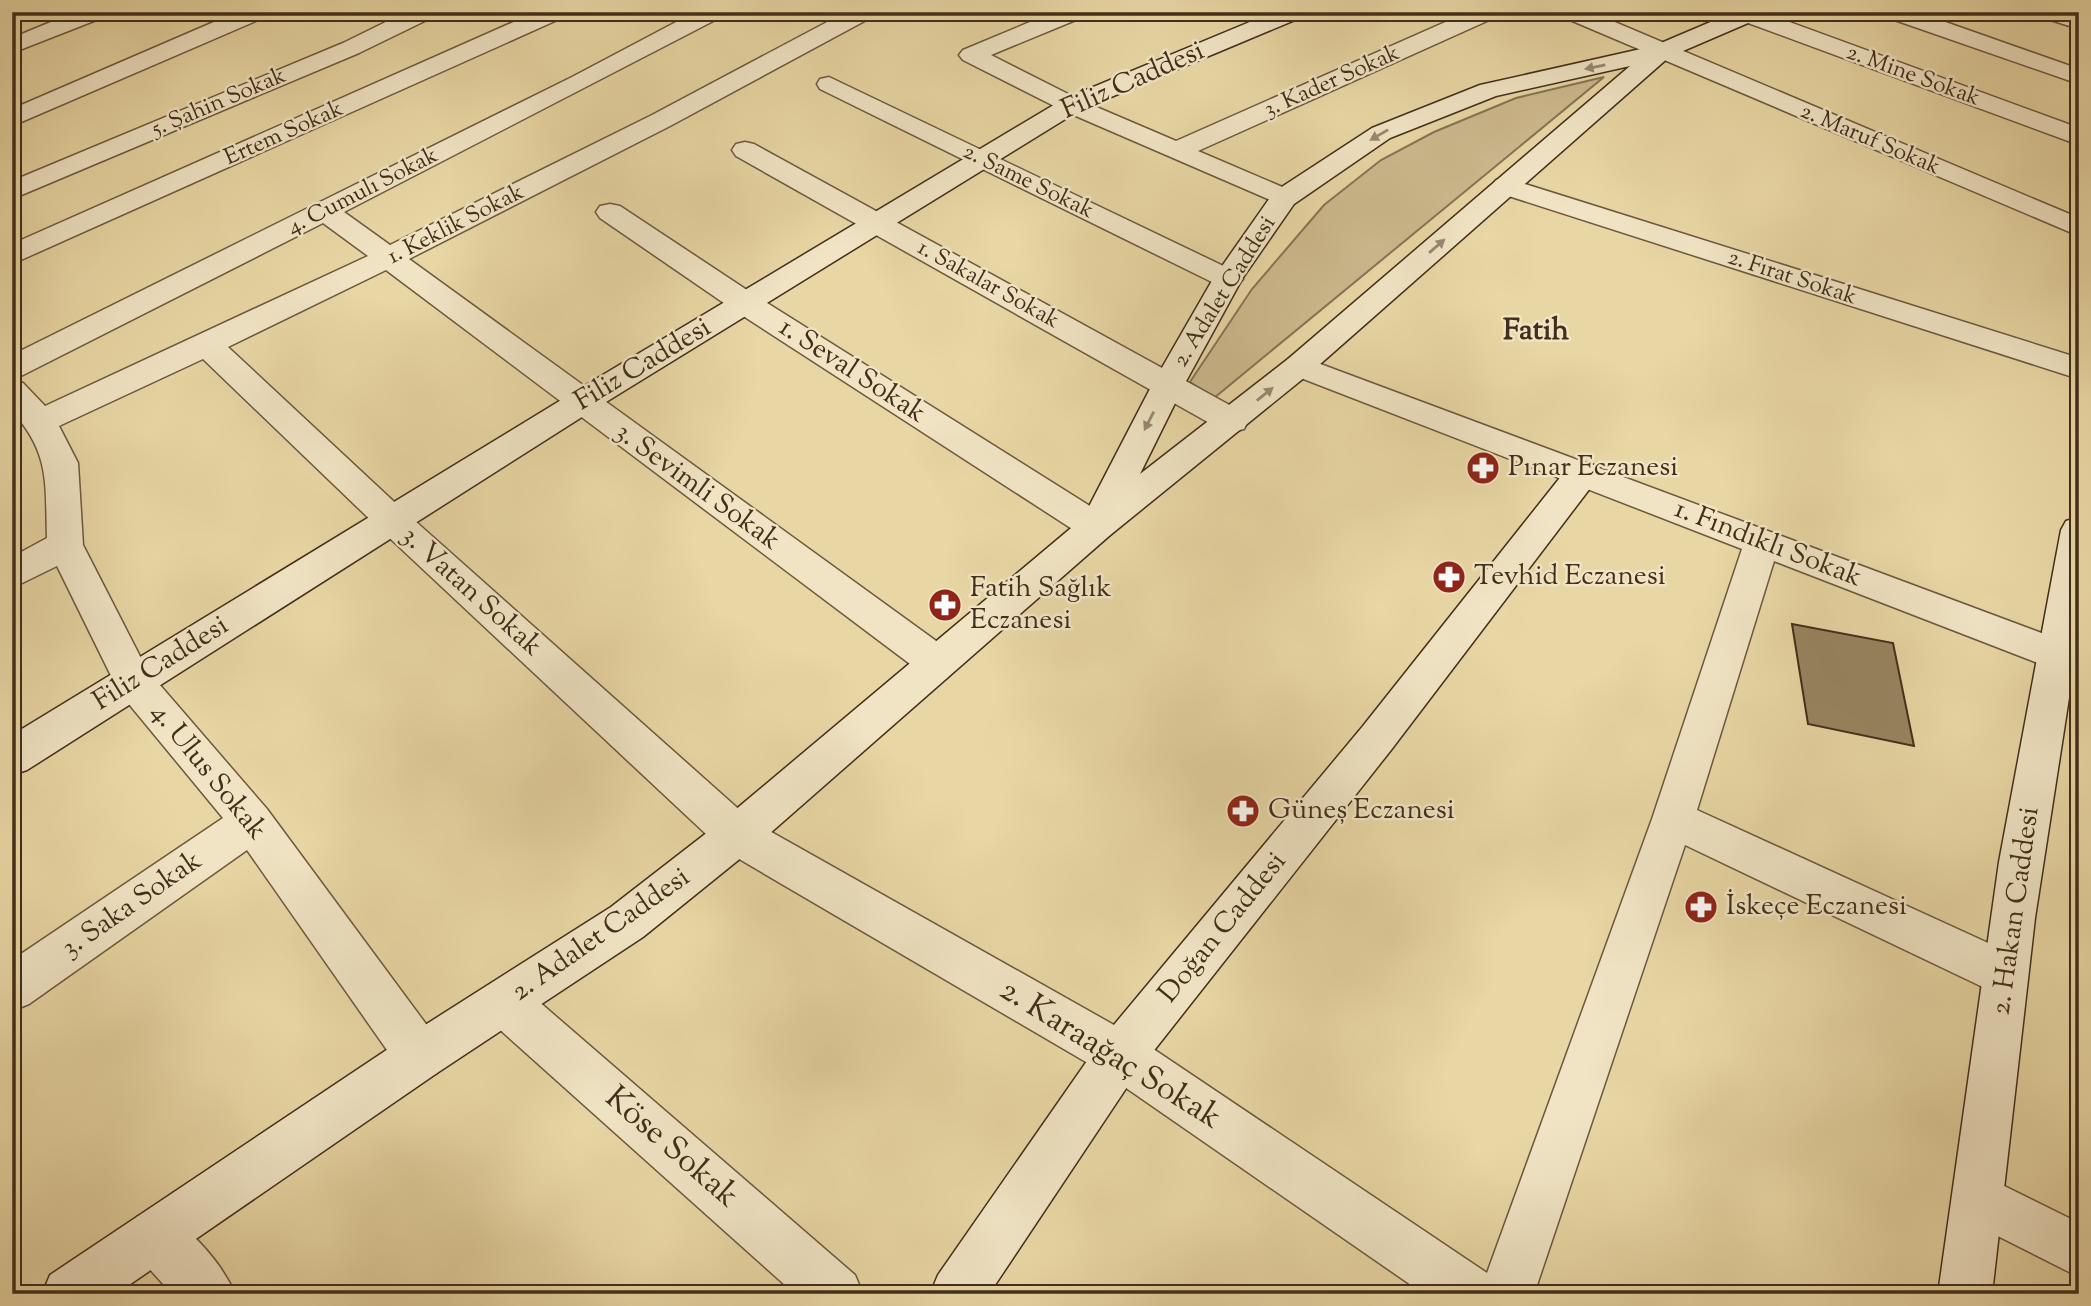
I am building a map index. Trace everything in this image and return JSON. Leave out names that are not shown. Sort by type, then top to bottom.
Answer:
[{"type":"street","points":[[12,47],[96,12]]},
{"type":"street","points":[[210,12],[246,17]]},
{"type":"street","name":"5. Şahin Sokak","points":[[12,191],[351,48],[425,12]]},
{"type":"street","name":"Ertem Sokak","points":[[12,256],[555,12]]},
{"type":"street","name":"4. Cumulı Sokak","points":[[19,398],[325,211],[713,12]]},
{"type":"street","name":"1. Keklik Sokak","points":[[19,398],[208,346],[388,260],[690,107],[864,12]]},
{"type":"street","points":[[1075,12],[971,55],[1071,105],[1284,198]]},
{"type":"street","name":"Filiz Caddesi","points":[[12,757],[582,402],[1071,105],[1294,12]]},
{"type":"street","name":"3. Kader Sokak","points":[[1176,151],[1488,12]]},
{"type":"street","name":"2. Maruf Sokak","points":[[1571,12],[2079,228]]},
{"type":"street","points":[[1894,12],[2079,77]]},
{"type":"street","points":[[2049,12],[2079,22]]},
{"type":"street","name":"2. Adalet Caddesi","points":[[1096,527],[1168,385],[1228,279],[1284,198],[1381,133],[1489,90],[1661,52],[1751,14]]},
{"type":"street","name":"2. Mine Sokak","points":[[1751,14],[2079,137]]},
{"type":"street","points":[[12,118],[246,17]]},
{"type":"street","name":"2. Adalet Caddesi","points":[[69,1294],[421,1056],[627,922],[737,835],[1096,527],[1299,366],[1661,52]]},
{"type":"street","name":"2. Same Sokak","points":[[829,83],[1228,279]]},
{"type":"street","name":"1. Sakalar Sokak","points":[[745,150],[1232,421]]},
{"type":"street","name":"2. Fırat Sokak","points":[[1506,186],[2079,369]]},
{"type":"street","name":"3. Sevimli Sokak","points":[[325,211],[936,662]]},
{"type":"street","name":"1. Seval Sokak","points":[[610,212],[745,303],[1096,527]]},
{"type":"street","name":"3. Vatan Sokak","points":[[208,346],[393,521],[737,835]]},
{"type":"street","name":"1. Fındıklı Sokak","points":[[1299,366],[2067,658]]},
{"type":"street","name":"4. Ulus Sokak","points":[[19,398],[61,463],[65,545],[133,681],[251,822],[421,1056]]},
{"type":"street","name":"Doğan Caddesi","points":[[957,1294],[1120,1055],[1377,738],[1583,474]]},
{"type":"street","name":"2. Hakan Caddesi","points":[[1965,1294],[1980,1200],[2005,974],[2067,658],[2079,530]]},
{"type":"street","points":[[1507,1294],[1673,819],[1762,542]]},
{"type":"street","points":[[12,574],[65,545]]},
{"type":"street","points":[[1673,819],[2005,974]]},
{"type":"street","name":"3. Saka Sokak","points":[[12,988],[251,822]]},
{"type":"street","name":"2. Karaağaç Sokak","points":[[737,835],[1120,1055],[1471,1294]]},
{"type":"street","name":"Köse Sokak","points":[[505,1003],[836,1294]]},
{"type":"street","points":[[1980,1200],[2079,1251]]},
{"type":"street","points":[[156,1236],[208,1294]]},
{"type":"shaded area","points":[[1604,77],[1214,398],[1190,382],[1252,289],[1324,205],[1381,160],[1434,132],[1516,98]]},
{"type":"building","points":[[1792,624],[1893,643],[1914,746],[1808,724]]},
{"type":"place","name":"Pınar Eczanesi","points":[[1483,468]]},
{"type":"place","name":"Tevhid Eczanesi","points":[[1449,577]]},
{"type":"place","name":"Fatih Sağlık Eczanesi","points":[[945,605]]},
{"type":"place","name":"Güneş Eczanesi","points":[[1243,811]]},
{"type":"place","name":"İskeçe Eczanesi","points":[[1701,907]]},
{"type":"district","name":"Fatih","points":[[1536,331]]}]
